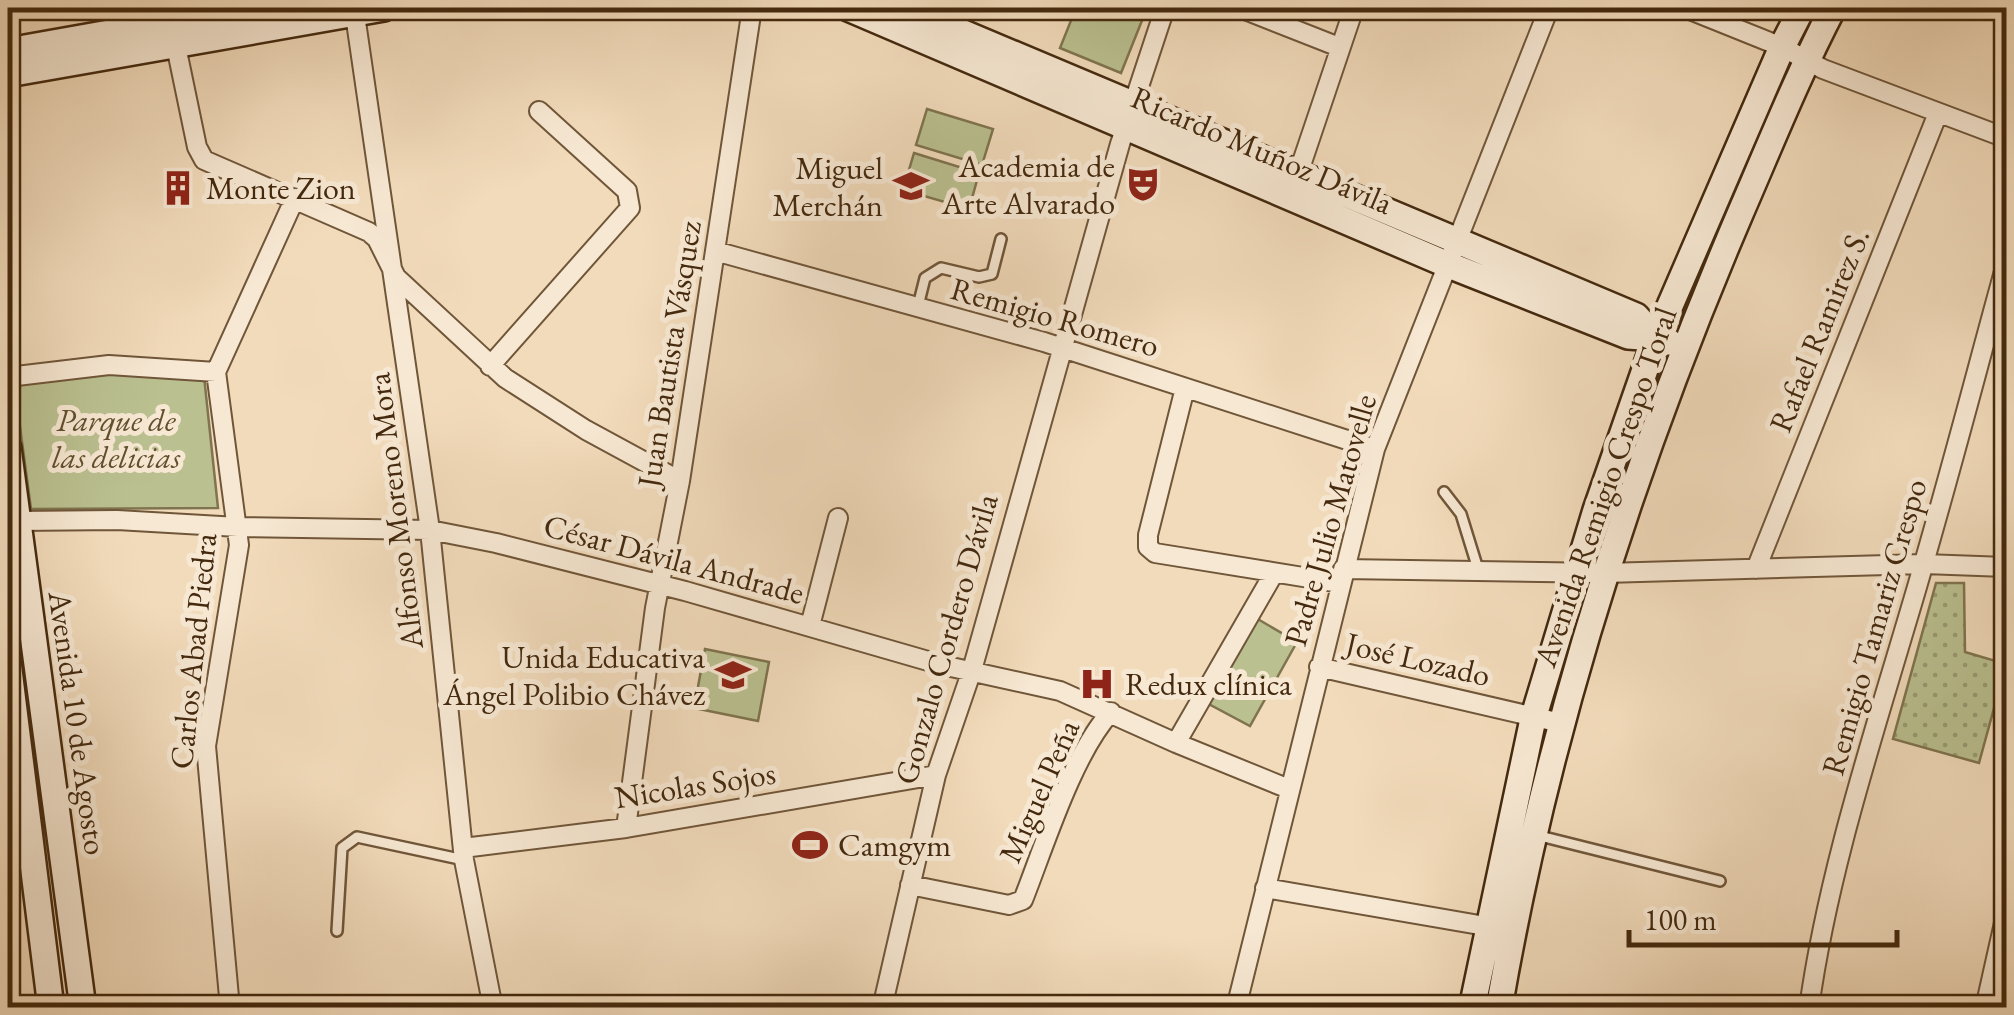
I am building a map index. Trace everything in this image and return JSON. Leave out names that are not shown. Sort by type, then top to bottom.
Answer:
[{"type":"main road","points":[[8,51],[189,13],[250,8]]},
{"type":"main road","points":[[8,74],[355,10],[384,8]]},
{"type":"main road","name":"Ricardo Muñoz Dávila","points":[[848,8],[954,28]]},
{"type":"main road","name":"Ricardo Muñoz Dávila","points":[[904,8],[954,28],[1130,116],[1294,187],[1446,264],[1628,336],[1656,338],[1683,347]]},
{"type":"main road","name":"Avenida Remigio Crespo Toral","points":[[1472,1008],[1533,719],[1576,572],[1656,338],[1802,8]]},
{"type":"main road","name":"Avenida Remigio Crespo Toral","points":[[1499,1008],[1533,835],[1605,573],[1683,347],[1806,60],[1833,8]]},
{"type":"main road","name":"Ricardo Muñoz Dávila","points":[[1294,187],[1457,240],[1636,316],[1656,338]]},
{"type":"main road","name":"Avenida 10 de Agosto","points":[[8,448],[83,1008]]},
{"type":"main road","name":"Avenida 10 de Agosto","points":[[8,662],[51,1008]]},
{"type":"street","name":"Juan Bautista Vásquez","points":[[626,828],[660,585],[680,481],[752,8]]},
{"type":"street","name":"Gonzalo Cordero Dávila","points":[[882,1008],[936,775],[972,670],[1061,347],[1165,8]]},
{"type":"street","points":[[1240,8],[1338,47]]},
{"type":"street","points":[[1294,187],[1354,8]]},
{"type":"street","name":"Padre Julio Matovelle","points":[[1236,1008],[1375,449],[1549,8]]},
{"type":"street","points":[[1686,8],[1938,114],[2006,138]]},
{"type":"street","name":"Alfonso Moreno Mora","points":[[355,10],[430,530],[463,854],[492,1008]]},
{"type":"street","points":[[176,46],[196,147],[204,160],[373,234],[396,277],[490,366],[586,430],[680,481]]},
{"type":"street","points":[[490,366],[630,208],[627,190],[539,111]]},
{"type":"street","name":"Rafael Ramirez S.","points":[[1756,570],[1938,114]]},
{"type":"street","points":[[8,377],[110,365],[216,372],[295,198]]},
{"type":"street","name":"Remigio Romero","points":[[715,250],[1061,347],[1375,449]]},
{"type":"street","name":"Remigio Tamariz Crespo","points":[[1809,1008],[1816,959],[1869,748],[2006,264]]},
{"type":"street","name":"Carlos Abad Piedra","points":[[216,372],[238,527],[238,559],[206,746],[230,1008]]},
{"type":"street","points":[[1185,388],[1148,535],[1148,547],[1156,553],[1274,572],[1342,576],[1478,568],[1605,573],[1924,564],[2006,567]]},
{"type":"street","points":[[810,626],[838,518]]},
{"type":"street","name":"César Dávila Andrade","points":[[18,521],[117,520],[238,527],[430,530],[496,542],[810,626],[942,666],[1060,690],[1289,789]]},
{"type":"street","points":[[1176,743],[1274,572]]},
{"type":"street","name":"José Lozado","points":[[1319,667],[1561,723]]},
{"type":"street","name":"Miguel Peña","points":[[910,885],[1008,905],[1024,900],[1062,800],[1100,723],[1111,712]]},
{"type":"street","name":"Nicolas Sojos","points":[[463,854],[936,775]]},
{"type":"street","points":[[1265,888],[1492,927]]},
{"type":"street","points":[[1985,1008],[2006,914]]},
{"type":"street","points":[[853,1008],[874,1008]]},
{"type":"lane","points":[[918,308],[920,286],[932,272],[941,268],[979,277],[992,274],[1002,238]]},
{"type":"lane","points":[[1444,492],[1461,514],[1478,568]]},
{"type":"lane","points":[[1533,835],[1720,880]]},
{"type":"lane","points":[[337,931],[342,848],[356,836],[463,854]]},
{"type":"green space","points":[[1076,8],[1147,8],[1121,73],[1060,48]]},
{"type":"green space","points":[[927,109],[993,129],[982,165],[916,145]]},
{"type":"green space","points":[[914,153],[979,173],[969,209],[903,190]]},
{"type":"green space","name":"Parque de las delicias","points":[[109,369],[204,376],[218,508],[31,509],[14,382]]},
{"type":"green space","points":[[1936,583],[1964,583],[1965,652],[2006,664],[1979,763],[1893,739]]},
{"type":"green space","points":[[1256,618],[1297,642],[1250,726],[1205,702]]},
{"type":"green space","points":[[705,649],[769,662],[758,721],[694,708]]},
{"type":"place","name":"Academia de Arte Alvarado","points":[[1143,184]]},
{"type":"place","name":"Miguel Merchán","points":[[911,186]]},
{"type":"place","name":"Monte Zion","points":[[178,188]]},
{"type":"place","name":"Unida Educativa Ángel Polibio Chávez","points":[[733,675]]},
{"type":"place","name":"Redux clínica","points":[[1097,684]]},
{"type":"place","name":"Camgym","points":[[810,845]]}]
